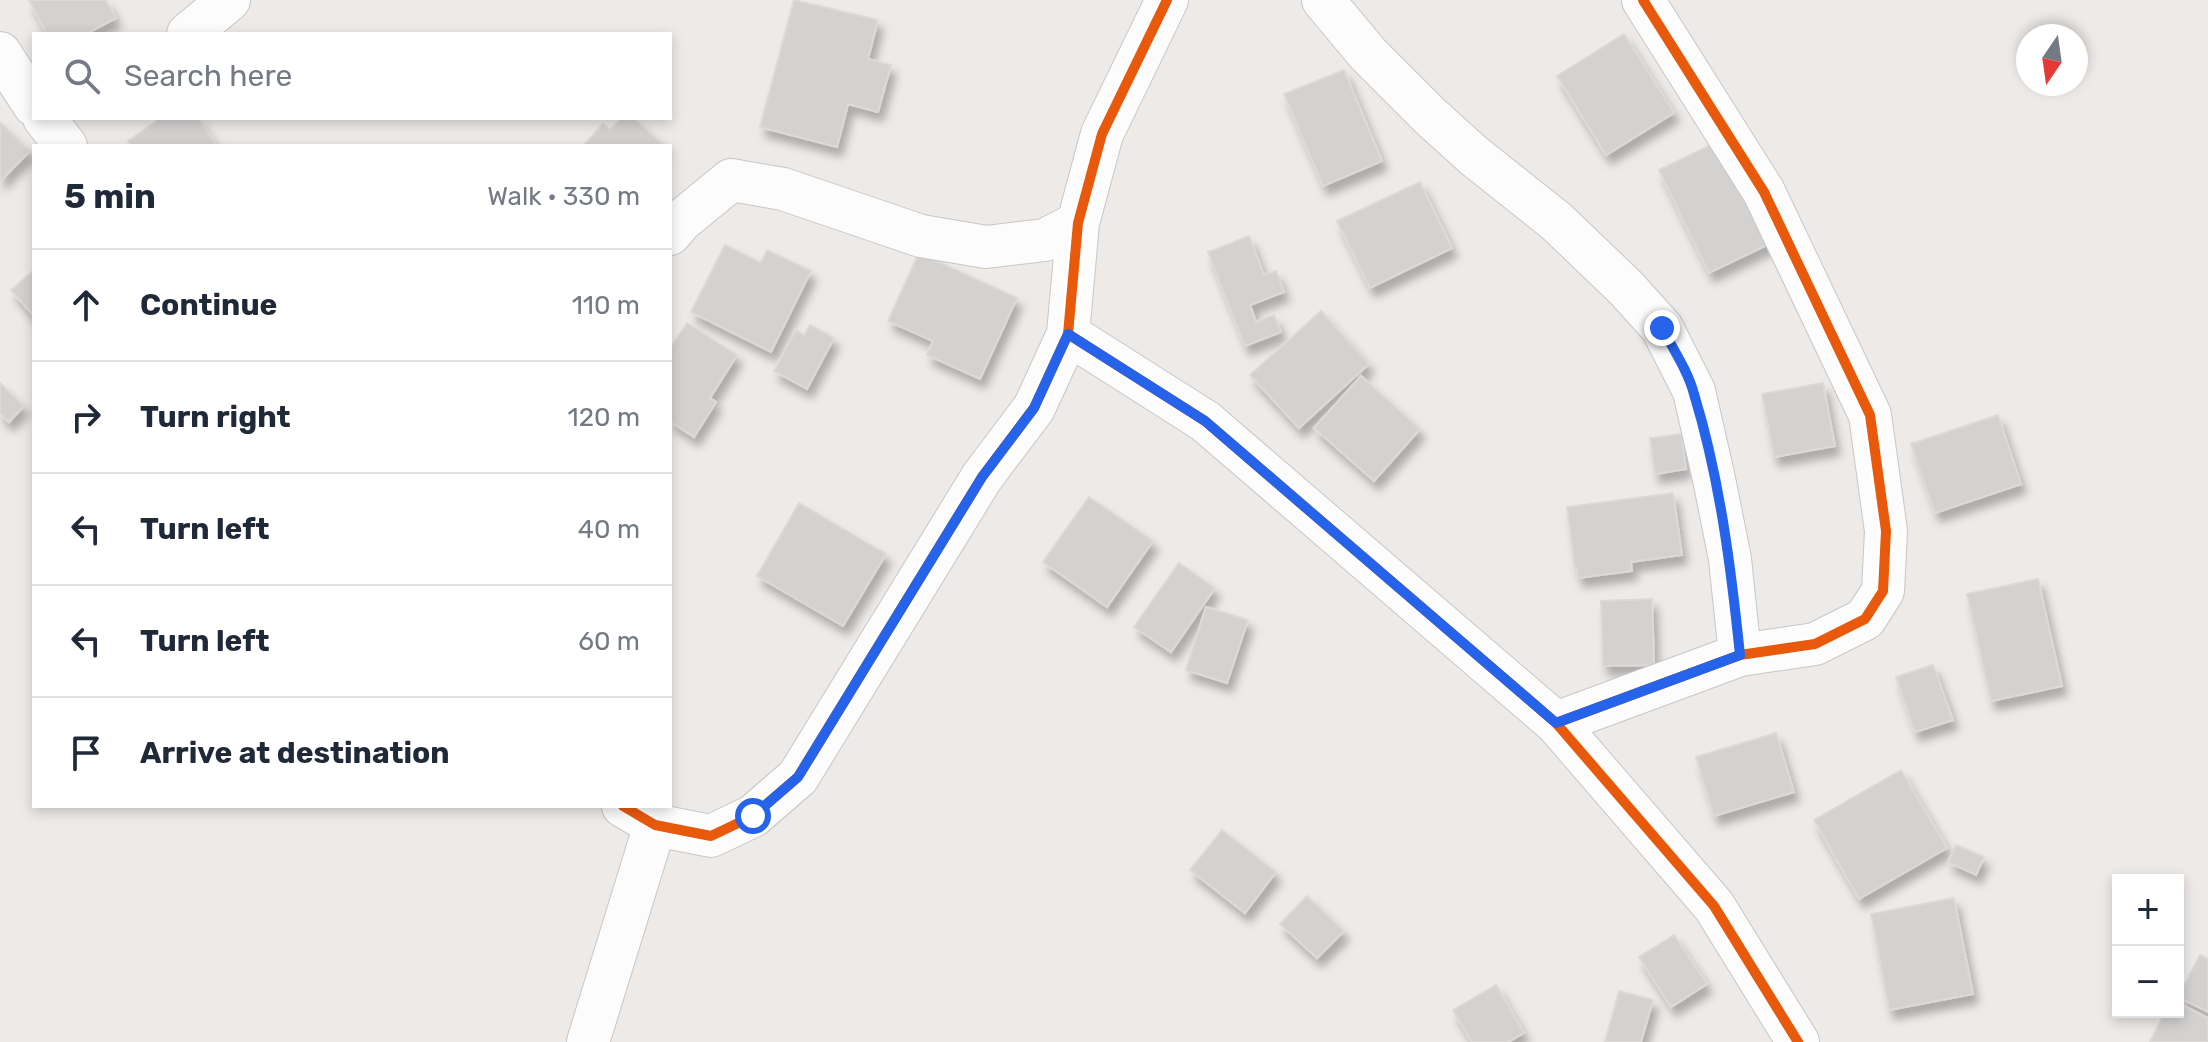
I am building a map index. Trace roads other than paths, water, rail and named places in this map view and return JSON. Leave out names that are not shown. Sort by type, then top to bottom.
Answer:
[{"type":"street","points":[[190,32],[229,0]]},
{"type":"street","points":[[588,1042],[639,815],[711,836],[753,816],[798,777],[982,477],[1034,408],[1068,334],[1078,223],[1102,134],[1167,0]]},
{"type":"street","points":[[1323,0],[1368,54],[1430,116],[1473,155],[1556,221],[1626,288],[1662,328],[1694,391],[1730,559],[1740,655]]},
{"type":"street","points":[[1556,723],[1740,655],[1815,644],[1865,619],[1883,591],[1886,531],[1870,415],[1764,192],[1643,0]]},
{"type":"street","points":[[0,53],[32,102]]},
{"type":"street","points":[[672,232],[731,180],[783,189],[921,236],[986,247],[1045,240],[1078,223]]},
{"type":"street","points":[[1068,334],[1205,421],[1556,723],[1714,906],[1798,1042]]}]
